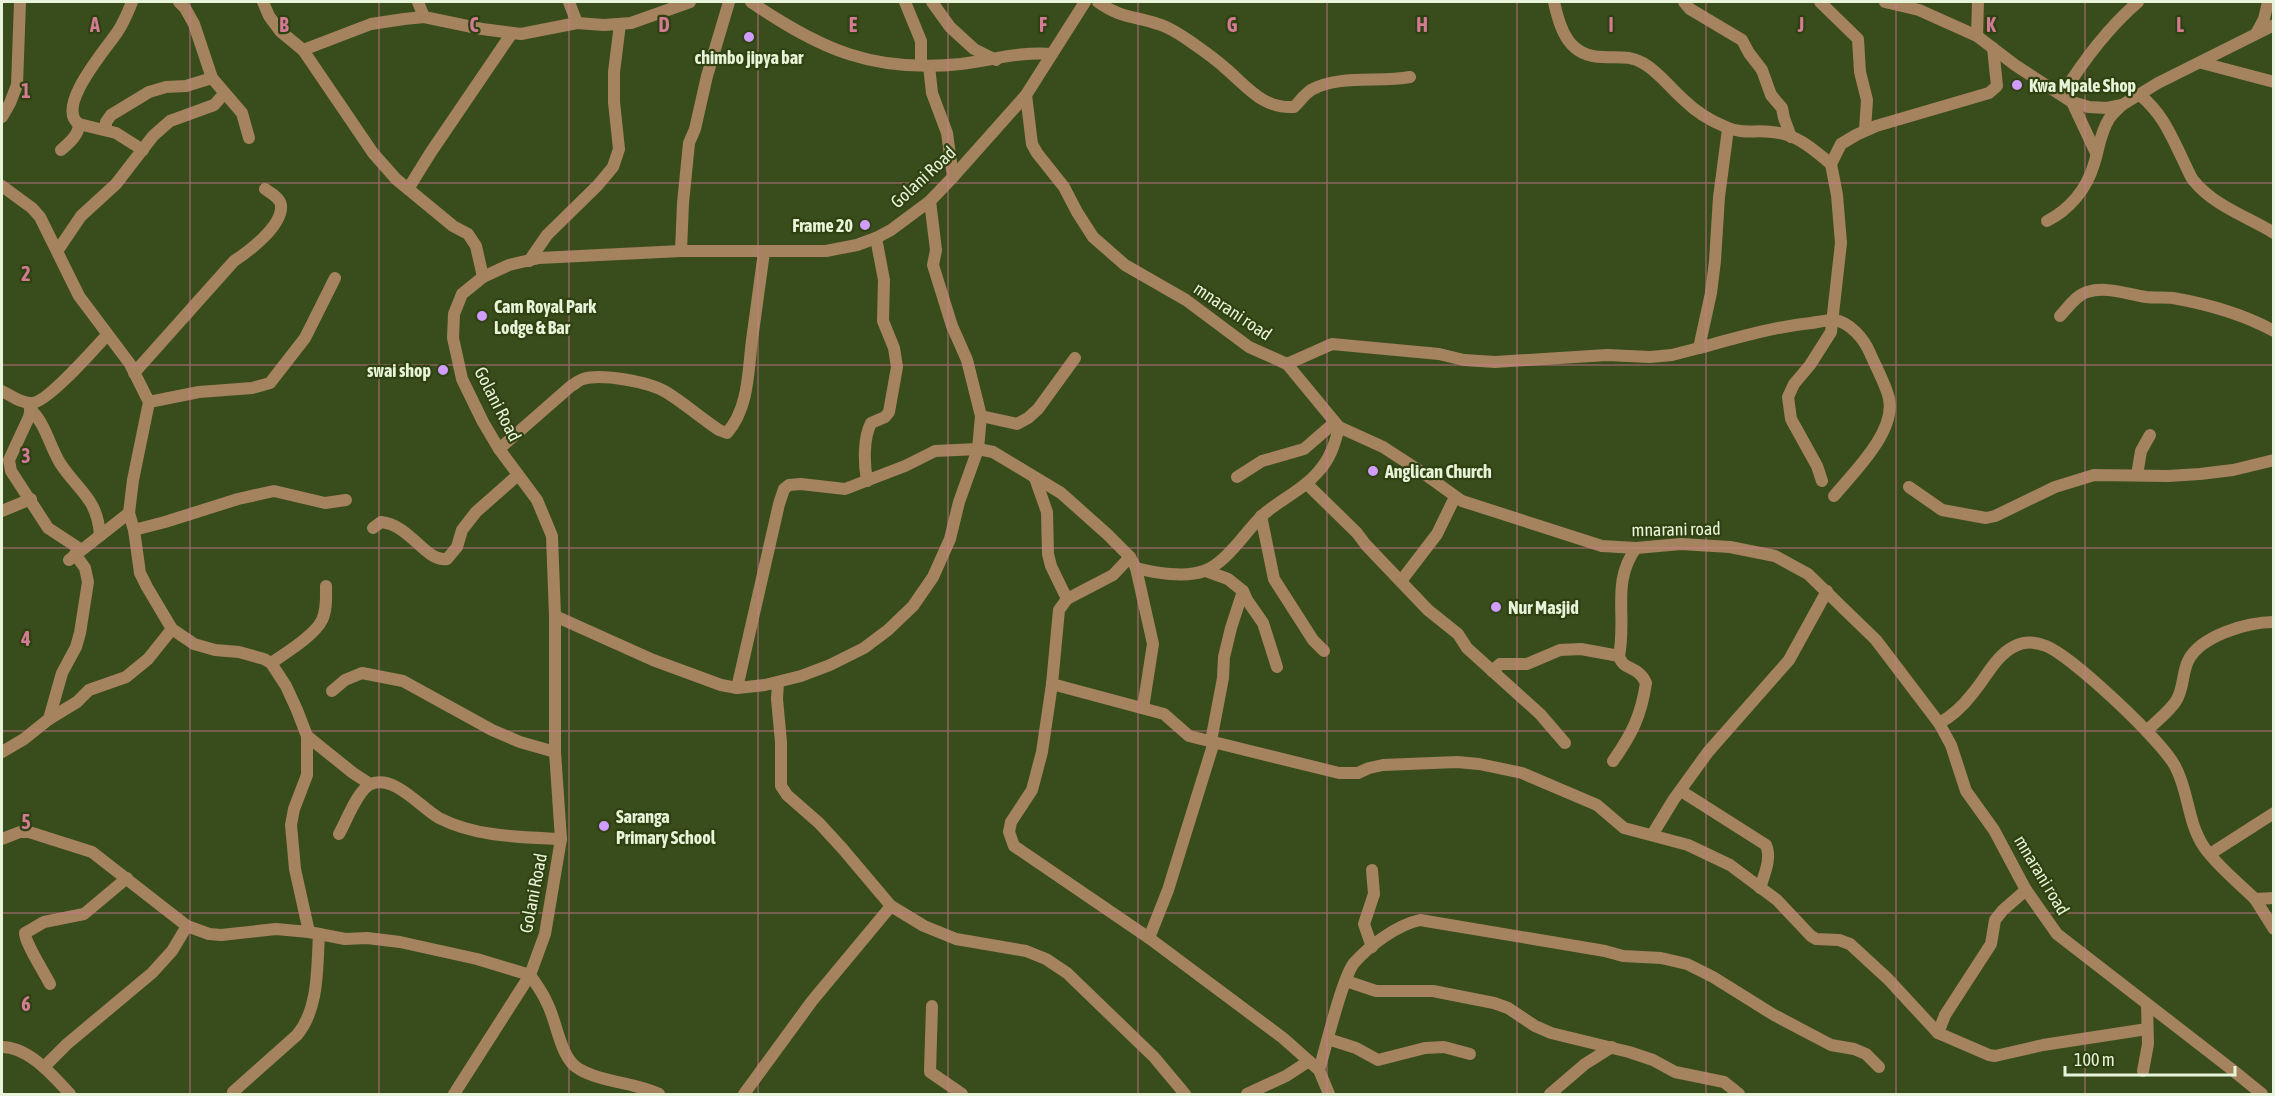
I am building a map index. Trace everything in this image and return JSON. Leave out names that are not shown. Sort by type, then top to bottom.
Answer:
[{"type":"street","points":[[2,117],[17,85],[20,2]]},
{"type":"street","points":[[132,2],[117,32],[87,73],[74,101],[72,117],[79,124],[116,133],[143,150]]},
{"type":"street","points":[[179,2],[194,24],[212,78],[242,113],[249,138]]},
{"type":"street","points":[[263,2],[279,31],[303,50],[373,153],[408,189],[453,226],[468,234],[476,246],[483,277]]},
{"type":"street","points":[[418,2],[424,17]]},
{"type":"street","points":[[569,2],[578,22]]},
{"type":"street","points":[[303,50],[371,24],[424,17],[521,34],[578,22],[631,23],[690,2]]},
{"type":"street","points":[[681,251],[689,143],[729,2]]},
{"type":"street","points":[[751,2],[792,29],[847,55],[880,63],[925,65],[996,60],[1026,52],[1052,54]]},
{"type":"street","points":[[905,2],[921,41],[932,93],[947,133],[954,177]]},
{"type":"street","points":[[932,2],[951,27],[974,49],[996,60]]},
{"type":"street","name":"Golani Road","points":[[454,1095],[530,975],[545,934],[561,839],[555,752],[555,616],[552,536],[537,500],[499,450],[462,379],[453,338],[454,314],[462,294],[483,277],[509,265],[529,261],[681,251],[826,251],[876,238],[891,230],[930,201],[954,177],[1026,95],[1085,2]]},
{"type":"street","points":[[1098,2],[1118,14],[1159,24],[1186,38],[1226,68],[1244,86],[1262,99],[1281,107],[1294,106],[1309,91],[1324,85],[1391,80],[1410,76]]},
{"type":"street","points":[[1554,2],[1559,26],[1572,48],[1586,55],[1600,58],[1630,57],[1644,63],[1685,102],[1705,117],[1728,129],[1774,132],[1791,137],[1809,144],[1832,164]]},
{"type":"street","points":[[1684,2],[1690,9],[1742,40],[1762,69],[1771,95],[1782,108],[1791,137]]},
{"type":"street","points":[[1820,2],[1858,39],[1860,72],[1867,100],[1865,130]]},
{"type":"street","points":[[1886,2],[1919,10],[1977,36],[2015,65],[2067,98],[2090,107],[2107,108],[2122,105],[2158,83],[2274,25]]},
{"type":"street","points":[[1977,36],[1978,2]]},
{"type":"street","points":[[2067,98],[2105,35],[2119,18],[2138,2]]},
{"type":"street","points":[[2257,32],[2264,19],[2268,2]]},
{"type":"street","points":[[529,261],[547,235],[613,167],[620,149],[614,102],[614,72],[620,24]]},
{"type":"street","points":[[408,189],[512,33]]},
{"type":"street","points":[[1993,48],[1997,86]]},
{"type":"street","points":[[2202,63],[2274,82]]},
{"type":"street","points":[[1822,481],[1791,419],[1788,397],[1794,384],[1829,337],[1833,320],[1841,243],[1832,164],[1841,144],[1865,130],[1957,101],[1982,96],[1997,86],[2015,65]]},
{"type":"street","points":[[105,129],[106,122],[111,115],[149,92],[212,78]]},
{"type":"street","points":[[58,250],[81,216],[116,184],[153,136],[170,121],[214,105],[224,94]]},
{"type":"street","name":"mnarani road","points":[[1026,95],[1032,144],[1042,162],[1064,187],[1093,237],[1125,265],[1186,300],[1249,346],[1287,364],[1336,425],[1383,447],[1423,472],[1455,497],[1509,518],[1602,546],[1636,548],[1708,544],[1754,551],[1775,556],[1808,574],[1876,640],[1939,723],[1951,745],[1966,791],[1994,830],[2026,890],[2057,934],[2262,1095]]},
{"type":"street","points":[[2140,95],[2158,112],[2192,179],[2224,207],[2274,233]]},
{"type":"street","points":[[2067,98],[2096,153]]},
{"type":"street","points":[[2047,221],[2060,214],[2073,201],[2090,175],[2101,136],[2109,119],[2122,105]]},
{"type":"street","points":[[61,150],[79,130],[79,124]]},
{"type":"street","points":[[1700,348],[1716,261],[1719,197],[1728,129]]},
{"type":"street","points":[[2,186],[32,208],[40,217],[79,296],[118,348],[149,402],[133,480],[129,513],[134,530],[140,573],[172,629],[194,644],[215,650],[239,652],[272,663],[286,686],[307,736],[307,775],[294,809],[291,825],[295,869],[314,933],[312,1003],[306,1025],[233,1092]]},
{"type":"street","points":[[134,373],[234,261],[254,247],[279,219],[281,205],[278,198],[265,189]]},
{"type":"street","points":[[555,616],[653,660],[721,685],[737,688],[778,682],[813,671],[864,648],[888,630],[913,606],[933,577],[950,539],[959,502],[978,448],[981,416],[967,360],[952,326],[933,265],[936,250],[930,201]]},
{"type":"street","points":[[867,481],[864,460],[868,432],[871,423],[885,417],[889,412],[897,367],[894,348],[883,321],[884,280],[876,238]]},
{"type":"street","points":[[499,450],[571,386],[582,379],[592,378],[648,385],[664,391],[719,430],[727,433],[740,413],[747,384],[764,252]]},
{"type":"street","points":[[149,402],[199,392],[252,388],[270,383],[305,338],[335,278]]},
{"type":"street","points":[[2060,316],[2084,293],[2110,290],[2147,297],[2172,298],[2213,308],[2259,323],[2274,331]]},
{"type":"street","points":[[1287,364],[1332,344],[1439,354],[1464,360],[1495,362],[1606,355],[1650,357],[1672,355],[1778,327],[1833,320],[1859,335],[1889,398],[1890,410],[1874,447],[1834,496]]},
{"type":"street","points":[[49,719],[62,673],[81,633],[88,582],[85,568],[75,554],[39,516],[11,471],[9,460],[31,406],[60,384],[107,335]]},
{"type":"street","points":[[981,416],[1017,424],[1028,418],[1075,358]]},
{"type":"street","points":[[2,391],[31,406],[39,417],[59,462],[92,503],[100,535]]},
{"type":"street","points":[[1237,477],[1262,460],[1304,449],[1336,425]]},
{"type":"street","points":[[1329,1095],[1314,1065],[1282,1038],[1149,938],[1014,846],[1010,839],[1011,822],[1032,790],[1042,752],[1052,684],[1059,609],[1067,599],[1133,563],[1190,574],[1206,571],[1222,559],[1261,516],[1307,484],[1329,458],[1335,445],[1336,425]]},
{"type":"street","points":[[2137,476],[2141,451],[2150,435]]},
{"type":"street","points":[[737,688],[783,489],[789,485],[801,484],[845,489],[905,466],[935,451],[978,448],[993,452],[1068,499],[1133,563],[1153,644],[1143,708]]},
{"type":"street","points":[[1909,487],[1942,510],[1986,518],[1995,516],[2055,487],[2094,475],[2168,476],[2233,470],[2274,460]]},
{"type":"street","points":[[373,528],[381,522],[391,523],[416,540],[430,555],[437,559],[447,559],[457,547],[462,530],[476,512],[518,475]]},
{"type":"street","points":[[1035,478],[1047,512],[1048,554],[1051,566],[1067,599]]},
{"type":"street","points":[[1307,484],[1357,533],[1428,610],[1458,634],[1467,648],[1540,714],[1565,743]]},
{"type":"street","points":[[134,530],[238,499],[274,491],[325,503],[346,500]]},
{"type":"street","points":[[1401,581],[1437,534],[1455,497]]},
{"type":"street","points":[[2,511],[30,499]]},
{"type":"street","points":[[75,554],[129,513]]},
{"type":"street","points":[[1261,516],[1274,579],[1313,640],[1324,651]]},
{"type":"street","points":[[1618,656],[1622,638],[1623,570],[1636,548]]},
{"type":"street","points":[[1206,571],[1228,579],[1243,591],[1263,623],[1277,667]]},
{"type":"street","points":[[272,663],[315,630],[322,620],[326,586]]},
{"type":"street","points":[[1149,938],[1168,890],[1213,742],[1226,647],[1243,591]]},
{"type":"street","points":[[1652,835],[1707,752],[1789,660],[1827,591]]},
{"type":"street","points":[[2147,731],[2176,701],[2188,661],[2195,649],[2215,636],[2261,622],[2274,622]]},
{"type":"street","points":[[2,752],[76,702],[89,690],[126,677],[148,659],[172,629]]},
{"type":"street","points":[[1939,723],[1958,710],[2004,653],[2014,646],[2027,642],[2046,646],[2065,658],[2147,731],[2173,762],[2181,776],[2196,833],[2210,854],[2255,899],[2274,929]]},
{"type":"street","points":[[1492,671],[1500,664],[1527,664],[1560,650],[1581,649],[1618,656],[1625,666],[1640,672],[1646,683],[1642,710],[1625,744],[1613,761]]},
{"type":"street","points":[[332,691],[345,680],[362,673],[404,681],[492,730],[520,742],[555,752]]},
{"type":"street","points":[[778,682],[781,786],[787,795],[819,823],[842,848],[891,906],[924,926],[956,939],[1026,951],[1046,959],[1067,973],[1146,1049],[1173,1078],[1185,1095]]},
{"type":"street","points":[[1052,684],[1164,714],[1189,736],[1339,773],[1358,773],[1383,765],[1457,762],[1509,769],[1586,799],[1597,805],[1624,828],[1688,846],[1730,864],[1777,900],[1811,936],[1816,939],[1839,940],[1850,944],[1888,979],[1938,1034],[1989,1055],[1995,1056],[2043,1045],[2147,1029]]},
{"type":"street","points":[[307,736],[370,784],[392,784],[436,816],[475,832],[561,839]]},
{"type":"street","points":[[339,834],[361,793],[370,784]]},
{"type":"street","points":[[1681,791],[1766,845],[1768,848],[1766,869],[1760,888]]},
{"type":"street","points":[[2210,854],[2274,813]]},
{"type":"street","points":[[2,839],[20,832],[92,852],[188,926],[209,934],[221,935],[255,930],[314,933],[345,939],[367,938],[400,942],[437,949],[530,975],[548,1004],[567,1058],[576,1068],[588,1074],[648,1089],[659,1095]]},
{"type":"street","points":[[1371,870],[1374,894],[1364,924],[1372,948]]},
{"type":"street","points":[[50,984],[38,960],[25,942],[25,933],[44,922],[84,914],[127,878]]},
{"type":"street","points":[[1938,1034],[1945,1015],[1991,944],[1995,920],[2026,890]]},
{"type":"street","points":[[2255,899],[2274,898]]},
{"type":"street","points":[[744,1095],[812,1002],[891,906]]},
{"type":"street","points":[[1247,1095],[1314,1065],[1328,1039],[1353,964],[1394,930],[1420,920],[1623,956],[1660,958],[1687,964],[1831,1045],[1854,1049],[1866,1054],[1879,1066]]},
{"type":"street","points":[[44,1067],[74,1038],[152,973],[172,951],[188,926]]},
{"type":"street","points":[[1346,981],[1376,991],[1432,991],[1475,998],[1508,1008],[1535,1026],[1551,1033],[1612,1047],[1653,1060],[1675,1072],[1724,1082],[1739,1095]]},
{"type":"street","points":[[2143,1071],[2148,1044],[2147,1004]]},
{"type":"street","points":[[932,1006],[930,1072],[962,1095]]},
{"type":"street","points":[[1328,1039],[1356,1048],[1378,1060],[1425,1048],[1444,1047],[1470,1054]]},
{"type":"street","points":[[3,1045],[22,1053],[44,1067],[70,1095]]},
{"type":"street","points":[[1550,1095],[1586,1064],[1612,1047]]},
{"type":"place","name":"chimbo jipya bar","points":[[749,37]]},
{"type":"place","name":"Kwa Mpale Shop","points":[[2017,85]]},
{"type":"place","name":"Frame 20","points":[[865,225]]},
{"type":"place","name":"Cam Royal Park Lodge & Bar","points":[[482,316]]},
{"type":"place","name":"swai shop","points":[[443,370]]},
{"type":"place","name":"Anglican Church","points":[[1373,471]]},
{"type":"place","name":"Nur Masjid","points":[[1496,607]]},
{"type":"place","name":"Saranga Primary School","points":[[604,826]]}]
